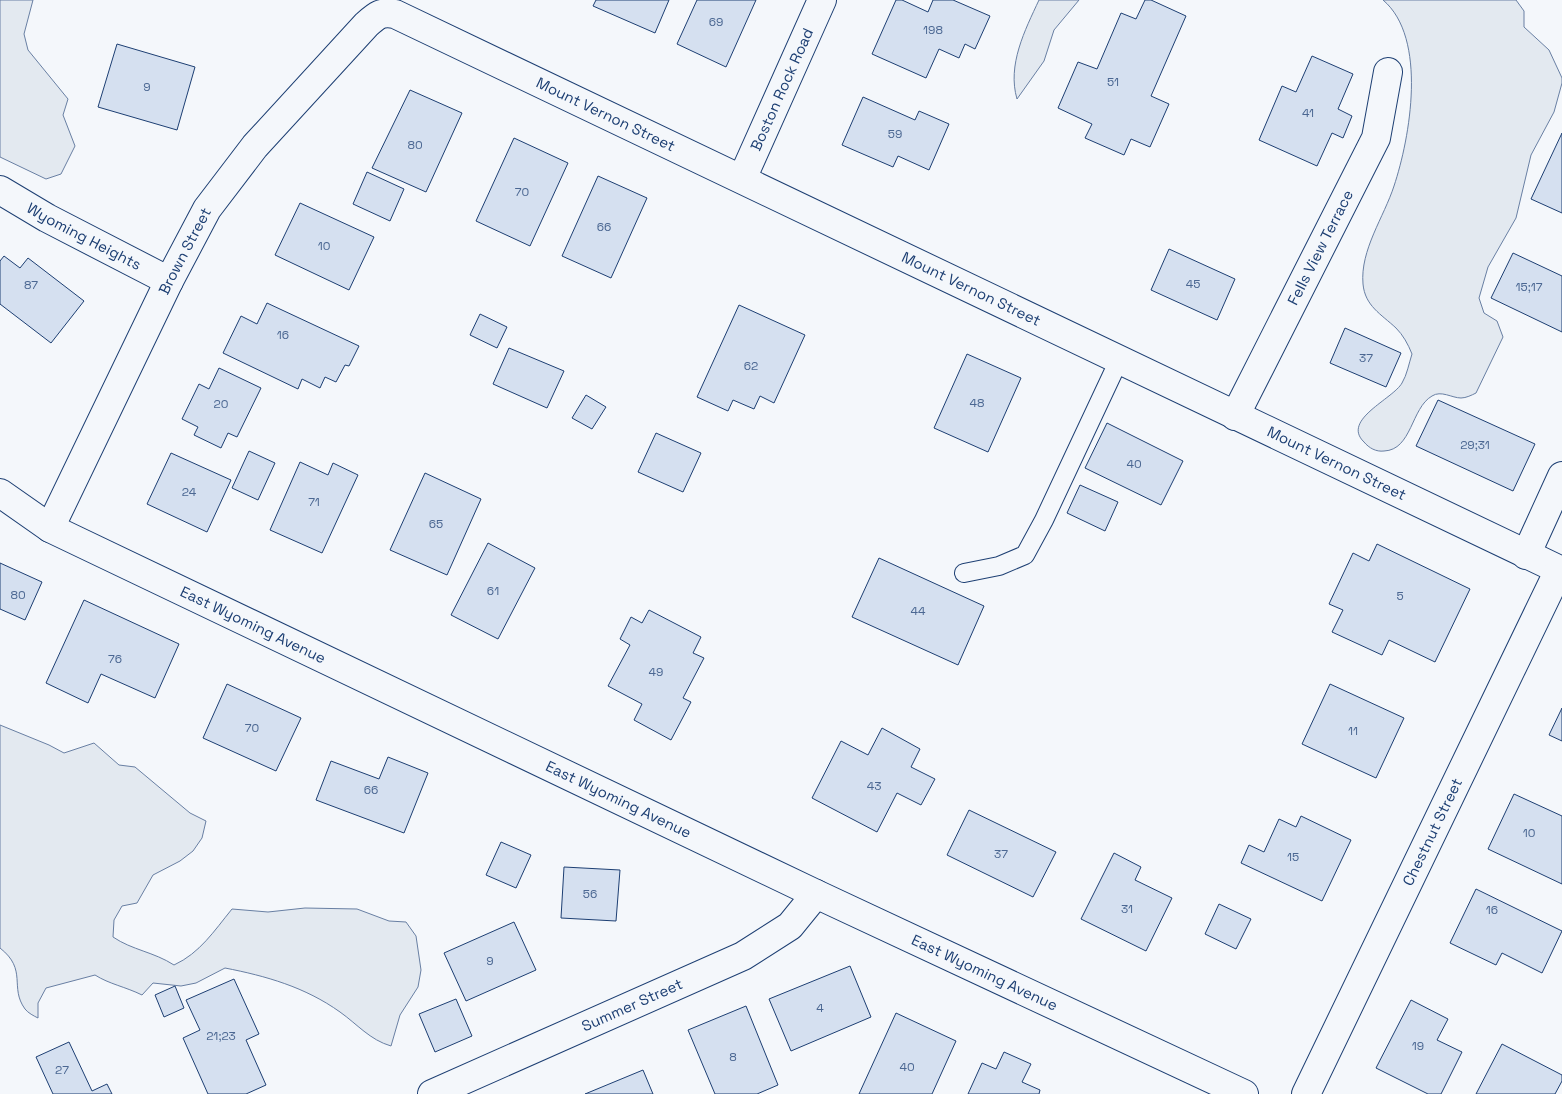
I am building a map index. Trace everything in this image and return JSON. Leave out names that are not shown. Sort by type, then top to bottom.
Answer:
[{"type":"street","name":"Boston Rock Road","points":[[742,179],[822,0]]},
{"type":"street","name":"Mount Vernon Street","points":[[378,14],[395,14],[1560,571]]},
{"type":"street","name":"Brown Street","points":[[50,528],[169,281],[207,209],[254,146],[378,14]]},
{"type":"street","name":"Fells View Terrace","points":[[1236,416],[1376,138],[1388,72]]},
{"type":"street","name":"Wyoming Heights","points":[[0,190],[47,218],[169,281]]},
{"type":"street","points":[[1526,555],[1562,476]]},
{"type":"street","name":"East Wyoming Avenue","points":[[0,493],[50,528],[816,894],[1244,1094]]},
{"type":"street","name":"Chestnut Street","points":[[1306,1094],[1560,571]]},
{"type":"street","name":"Summer Street","points":[[432,1094],[743,956],[790,926],[816,894]]},
{"type":"lane","points":[[964,573],[998,566],[1025,555],[1044,520],[1119,360]]},
{"type":"shaded area","points":[[0,0],[33,0],[24,34],[28,50],[68,99],[63,115],[75,146],[61,174],[46,179],[0,157]]},
{"type":"shaded area","points":[[1039,0],[1079,0],[1054,30],[1044,61],[1017,99],[1014,86],[1016,61],[1023,36]]},
{"type":"shaded area","points":[[1383,0],[1516,0],[1524,11],[1524,27],[1549,50],[1562,78],[1562,83],[1554,112],[1531,155],[1516,218],[1488,267],[1479,298],[1484,313],[1497,321],[1503,337],[1476,393],[1461,398],[1435,394],[1425,402],[1400,444],[1393,449],[1378,451],[1364,442],[1359,434],[1359,426],[1371,410],[1402,383],[1412,354],[1399,331],[1370,304],[1364,292],[1363,284],[1363,271],[1369,246],[1390,198],[1400,166],[1409,116],[1411,89],[1410,63],[1406,38],[1397,17]]},
{"type":"shaded area","points":[[0,725],[64,753],[94,743],[119,765],[135,767],[190,813],[206,821],[202,838],[193,851],[180,861],[153,875],[137,903],[122,906],[114,920],[113,937],[128,945],[174,965],[199,948],[232,909],[268,912],[305,908],[357,909],[389,921],[406,922],[416,936],[421,970],[418,987],[400,1015],[391,1046],[370,1036],[327,1003],[299,989],[270,979],[225,968],[196,983],[181,986],[153,983],[142,995],[95,975],[46,988],[38,1003],[38,1018],[28,1012],[20,1001],[16,971],[13,964],[0,948]]},
{"type":"building","points":[[596,0],[669,0],[655,33],[593,6]]},
{"type":"building","points":[[697,0],[756,0],[726,67],[677,44]]},
{"type":"building","points":[[896,0],[902,0],[928,12],[933,0],[953,0],[990,16],[975,49],[965,44],[959,58],[939,49],[926,78],[872,54]]},
{"type":"building","points":[[1145,0],[1151,0],[1186,16],[1151,96],[1169,104],[1150,147],[1131,139],[1124,155],[1085,138],[1092,124],[1058,108],[1078,62],[1097,69],[1121,13],[1136,19]]},
{"type":"building","points":[[117,44],[195,67],[177,130],[98,107]]},
{"type":"building","points":[[1312,56],[1353,74],[1338,109],[1352,116],[1343,138],[1332,133],[1317,166],[1259,140],[1282,86],[1296,92]]},
{"type":"building","points":[[410,90],[462,113],[426,192],[372,168]]},
{"type":"building","points":[[863,97],[915,120],[919,111],[949,124],[929,170],[898,156],[893,167],[842,145]]},
{"type":"building","points":[[1562,133],[1562,213],[1531,199]]},
{"type":"building","points":[[514,138],[568,163],[530,246],[476,221]]},
{"type":"building","points":[[367,172],[404,189],[390,221],[353,204]]},
{"type":"building","points":[[598,176],[647,198],[611,278],[562,256]]},
{"type":"building","points":[[300,203],[374,237],[349,290],[275,255]]},
{"type":"building","points":[[1169,249],[1235,279],[1217,320],[1151,290]]},
{"type":"building","points":[[1513,253],[1562,276],[1562,332],[1491,298]]},
{"type":"building","points":[[4,256],[20,268],[28,258],[84,301],[51,343],[0,304],[0,261]]},
{"type":"building","points":[[267,303],[359,346],[349,366],[345,365],[336,382],[325,377],[320,388],[302,379],[298,389],[223,353],[241,316],[257,324]]},
{"type":"building","points":[[739,305],[805,335],[774,403],[760,396],[754,409],[733,400],[728,411],[697,397]]},
{"type":"building","points":[[480,314],[507,327],[497,348],[470,335]]},
{"type":"building","points":[[1345,328],[1401,353],[1386,387],[1330,363]]},
{"type":"building","points":[[509,348],[564,371],[547,408],[493,384]]},
{"type":"building","points":[[967,354],[1021,378],[988,452],[934,428]]},
{"type":"building","points":[[219,368],[261,388],[237,437],[228,433],[221,448],[194,435],[198,427],[182,419],[199,384],[209,389]]},
{"type":"building","points":[[586,395],[606,407],[592,429],[572,418]]},
{"type":"building","points":[[1438,400],[1535,444],[1513,491],[1416,446]]},
{"type":"building","points":[[1107,423],[1183,461],[1161,505],[1085,468]]},
{"type":"building","points":[[656,433],[701,453],[683,492],[638,472]]},
{"type":"building","points":[[249,451],[275,463],[258,500],[232,488]]},
{"type":"building","points":[[171,453],[231,480],[207,532],[147,504]]},
{"type":"building","points":[[300,462],[328,475],[333,463],[358,475],[322,553],[270,530]]},
{"type":"building","points":[[425,473],[481,499],[447,575],[390,550]]},
{"type":"building","points":[[1080,485],[1118,502],[1105,531],[1067,513]]},
{"type":"building","points":[[488,543],[535,568],[498,639],[451,615]]},
{"type":"building","points":[[1377,544],[1470,589],[1435,662],[1389,640],[1382,655],[1332,632],[1343,610],[1329,604],[1353,553],[1369,561]]},
{"type":"building","points":[[879,558],[984,606],[958,665],[852,617]]},
{"type":"building","points":[[0,563],[42,582],[25,620],[0,609]]},
{"type":"building","points":[[84,600],[179,644],[155,698],[101,674],[88,703],[46,683]]},
{"type":"building","points":[[649,610],[701,637],[693,653],[704,658],[683,698],[691,702],[671,740],[634,720],[642,704],[608,686],[630,645],[620,639],[631,617],[642,623]]},
{"type":"building","points":[[227,684],[301,718],[276,771],[203,738]]},
{"type":"building","points":[[1330,684],[1404,718],[1376,778],[1302,744]]},
{"type":"building","points":[[1562,708],[1562,741],[1549,735]]},
{"type":"building","points":[[882,728],[920,749],[911,767],[935,779],[921,805],[897,793],[877,832],[812,798],[841,741],[868,755]]},
{"type":"building","points":[[388,757],[428,773],[404,833],[316,800],[331,761],[379,779]]},
{"type":"building","points":[[1514,794],[1562,816],[1562,884],[1488,849]]},
{"type":"building","points":[[969,810],[1056,852],[1033,897],[947,855]]},
{"type":"building","points":[[1301,816],[1351,840],[1322,901],[1241,863],[1249,845],[1264,852],[1279,819],[1296,827]]},
{"type":"building","points":[[501,842],[531,855],[516,888],[486,875]]},
{"type":"building","points":[[1114,853],[1141,867],[1135,880],[1172,898],[1146,951],[1081,919]]},
{"type":"building","points":[[564,867],[620,870],[616,921],[561,918]]},
{"type":"building","points":[[1476,889],[1562,931],[1542,973],[1502,953],[1496,965],[1450,943]]},
{"type":"building","points":[[1219,904],[1251,919],[1236,949],[1205,934]]},
{"type":"building","points":[[514,922],[536,970],[466,1001],[444,953]]},
{"type":"building","points":[[850,966],[871,1017],[791,1051],[769,999]]},
{"type":"building","points":[[234,979],[259,1034],[246,1040],[266,1085],[246,1094],[208,1094],[183,1038],[200,1030],[186,1000]]},
{"type":"building","points":[[175,986],[184,1008],[164,1017],[155,995]]},
{"type":"building","points":[[456,999],[472,1036],[435,1052],[419,1014]]},
{"type":"building","points":[[1411,1000],[1448,1019],[1437,1040],[1462,1052],[1441,1094],[1428,1094],[1376,1068]]},
{"type":"building","points":[[746,1006],[778,1085],[757,1094],[715,1094],[688,1030]]},
{"type":"building","points":[[896,1013],[956,1041],[932,1094],[859,1094]]},
{"type":"building","points":[[69,1042],[92,1091],[107,1084],[112,1094],[53,1094],[36,1057]]},
{"type":"building","points":[[1502,1044],[1562,1075],[1562,1081],[1555,1094],[1476,1094]]},
{"type":"building","points":[[1004,1052],[1031,1064],[1022,1082],[1040,1090],[1039,1094],[968,1094],[982,1063],[996,1069]]},
{"type":"building","points":[[643,1070],[653,1094],[585,1094]]}]
